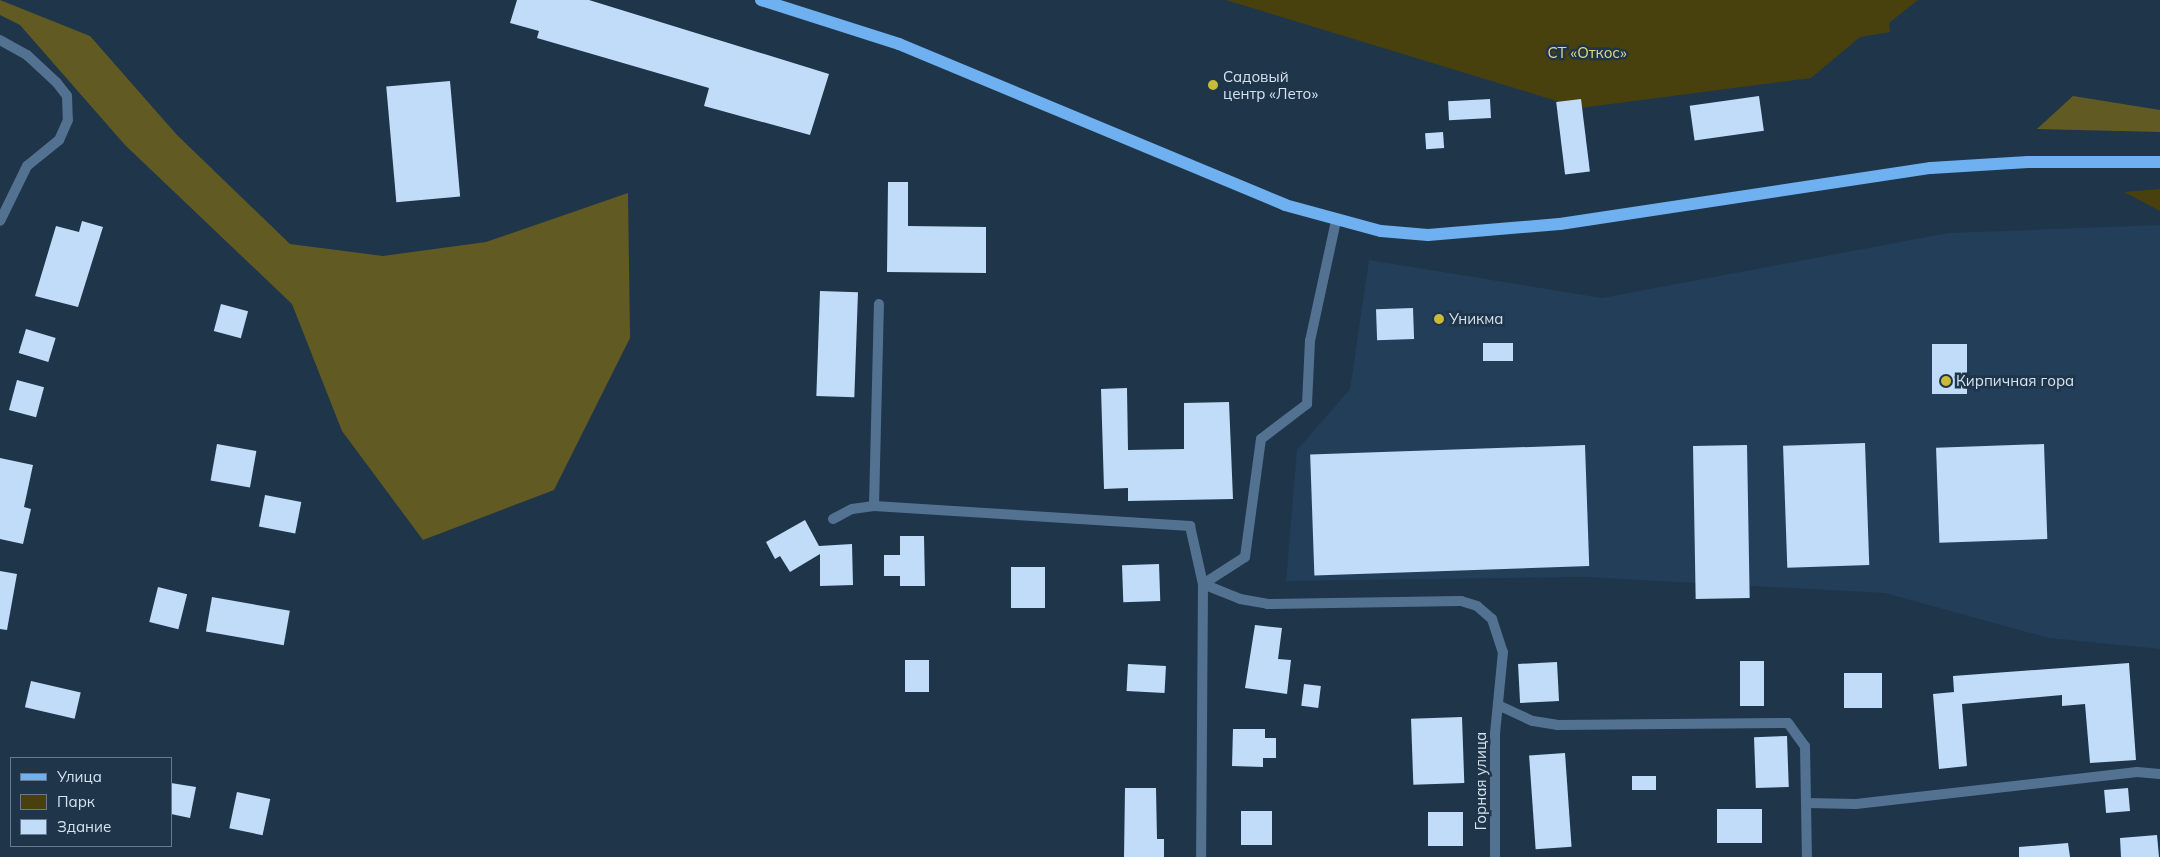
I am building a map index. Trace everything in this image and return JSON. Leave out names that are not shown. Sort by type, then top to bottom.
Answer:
[{"type":"main road","points":[[761,0],[899,44],[1235,187],[1336,221],[1381,231],[1468,233],[1931,168],[2028,162],[2160,162]]},
{"type":"street","points":[[0,40],[26,56],[67,96],[66,131],[28,166],[0,221]]},
{"type":"street","points":[[1204,584],[1245,558],[1261,439],[1306,404],[1312,331],[1336,221]]},
{"type":"street","points":[[874,506],[879,304]]},
{"type":"street","points":[[833,519],[852,509],[874,506],[1190,526],[1204,584],[1201,857]]},
{"type":"street","name":"Горная улица","points":[[1204,584],[1240,599],[1267,604],[1461,601],[1477,606],[1492,619],[1500,637],[1495,857]]},
{"type":"street","points":[[1498,705],[1533,721],[1557,725],[1788,723],[1804,746],[1807,857]]},
{"type":"street","points":[[1806,803],[1856,804],[2137,772],[2160,774]]},
{"type":"shaded area","points":[[0,0],[90,36],[177,135],[290,244],[383,256],[486,242],[628,193],[630,338],[554,490],[423,540],[342,431],[292,304],[125,145],[20,25],[0,15]]},
{"type":"shaded area","points":[[2073,96],[2160,110],[2160,132],[2037,129]]},
{"type":"shaded area","points":[[2160,225],[2160,649],[2049,638],[1885,593],[1584,577],[1286,581],[1297,450],[1350,389],[1369,260],[1602,298],[1948,233]]},
{"type":"green space","name":"СТ «Откос»","points":[[1226,0],[1918,0],[1889,23],[1890,32],[1860,37],[1811,78],[1580,108]]},
{"type":"green space","points":[[2160,189],[2160,211],[2124,192]]},
{"type":"building","points":[[517,0],[589,0],[829,74],[810,135],[704,106],[709,88],[537,38],[539,31],[510,23]]},
{"type":"building","points":[[450,81],[460,197],[396,202],[386,87]]},
{"type":"building","points":[[1759,96],[1764,131],[1695,140],[1690,106]]},
{"type":"building","points":[[1490,99],[1491,118],[1449,120],[1448,101]]},
{"type":"building","points":[[1581,99],[1590,171],[1565,175],[1556,102]]},
{"type":"building","points":[[1443,132],[1444,148],[1426,149],[1425,133]]},
{"type":"building","points":[[888,182],[908,182],[908,226],[986,227],[986,273],[887,272]]},
{"type":"building","points":[[82,221],[103,227],[78,307],[35,296],[56,226],[79,232]]},
{"type":"building","points":[[820,291],[858,292],[854,397],[816,396]]},
{"type":"building","points":[[221,304],[248,311],[241,338],[214,331]]},
{"type":"building","points":[[1413,308],[1414,339],[1377,340],[1376,309]]},
{"type":"building","points":[[26,329],[56,338],[48,362],[19,353]]},
{"type":"building","points":[[1483,343],[1513,343],[1513,361],[1483,361]]},
{"type":"building","points":[[1932,344],[1967,344],[1967,394],[1932,394]]},
{"type":"building","points":[[17,380],[44,387],[36,417],[9,410]]},
{"type":"building","points":[[1127,388],[1128,450],[1184,449],[1184,403],[1229,402],[1233,499],[1128,501],[1128,488],[1104,489],[1101,389]]},
{"type":"building","points":[[1865,443],[1869,565],[1787,568],[1783,446]]},
{"type":"building","points":[[217,444],[256,451],[250,487],[211,480]]},
{"type":"building","points":[[2044,444],[2047,539],[1939,543],[1936,448]]},
{"type":"building","points":[[1585,445],[1589,566],[1314,576],[1310,455]]},
{"type":"building","points":[[1747,445],[1750,598],[1696,599],[1693,446]]},
{"type":"building","points":[[0,458],[33,465],[24,507],[31,509],[23,544],[0,539]]},
{"type":"building","points":[[265,495],[301,502],[295,533],[259,526]]},
{"type":"building","points":[[805,520],[819,546],[852,544],[853,585],[820,586],[820,554],[790,572],[780,556],[775,559],[766,542]]},
{"type":"building","points":[[900,536],[924,536],[925,586],[900,586],[900,576],[884,576],[884,555],[900,555]]},
{"type":"building","points":[[1159,564],[1160,601],[1123,602],[1122,565]]},
{"type":"building","points":[[1011,567],[1045,567],[1045,608],[1011,608]]},
{"type":"building","points":[[0,571],[17,574],[7,630],[0,629]]},
{"type":"building","points":[[158,587],[187,594],[178,629],[149,622]]},
{"type":"building","points":[[212,597],[290,611],[284,645],[206,631]]},
{"type":"building","points":[[1255,625],[1282,628],[1278,659],[1291,660],[1287,694],[1245,688]]},
{"type":"building","points":[[905,660],[929,660],[929,692],[905,692]]},
{"type":"building","points":[[1740,661],[1764,661],[1764,706],[1740,706]]},
{"type":"building","points":[[1557,662],[1559,701],[1520,703],[1518,664]]},
{"type":"building","points":[[2129,663],[2136,760],[2090,763],[2085,704],[2062,706],[2062,695],[1962,704],[1967,766],[1939,769],[1933,694],[1954,692],[1953,676]]},
{"type":"building","points":[[1128,664],[1166,666],[1165,693],[1127,691]]},
{"type":"building","points":[[1844,673],[1882,673],[1882,708],[1844,708]]},
{"type":"building","points":[[31,681],[81,692],[75,719],[25,707]]},
{"type":"building","points":[[1304,684],[1321,686],[1318,708],[1301,706]]},
{"type":"building","points":[[1462,717],[1464,783],[1413,785],[1411,719]]},
{"type":"building","points":[[1233,729],[1265,729],[1265,738],[1276,738],[1276,758],[1263,758],[1263,767],[1232,766]]},
{"type":"building","points":[[1787,736],[1789,787],[1756,788],[1754,737]]},
{"type":"building","points":[[1565,753],[1572,847],[1536,849],[1529,756]]},
{"type":"building","points":[[1632,776],[1656,776],[1656,790],[1632,790]]},
{"type":"building","points":[[172,783],[196,787],[190,818],[172,814]]},
{"type":"building","points":[[1125,788],[1156,788],[1157,839],[1164,839],[1164,857],[1124,857]]},
{"type":"building","points":[[2128,788],[2130,811],[2106,813],[2104,790]]},
{"type":"building","points":[[237,792],[270,799],[263,835],[229,828]]},
{"type":"building","points":[[1717,809],[1762,809],[1762,843],[1717,843]]},
{"type":"building","points":[[1241,811],[1272,811],[1272,845],[1241,845]]},
{"type":"building","points":[[1428,812],[1463,812],[1463,846],[1428,846]]},
{"type":"building","points":[[2157,835],[2159,857],[2121,857],[2120,838]]},
{"type":"building","points":[[2068,843],[2070,857],[2019,857],[2019,847]]},
{"type":"place","name":"Садовый центр «Лето»","points":[[1213,85]]},
{"type":"place","name":"Уникма","points":[[1439,319]]},
{"type":"place","name":"Кирпичная гора","points":[[1946,381]]}]
